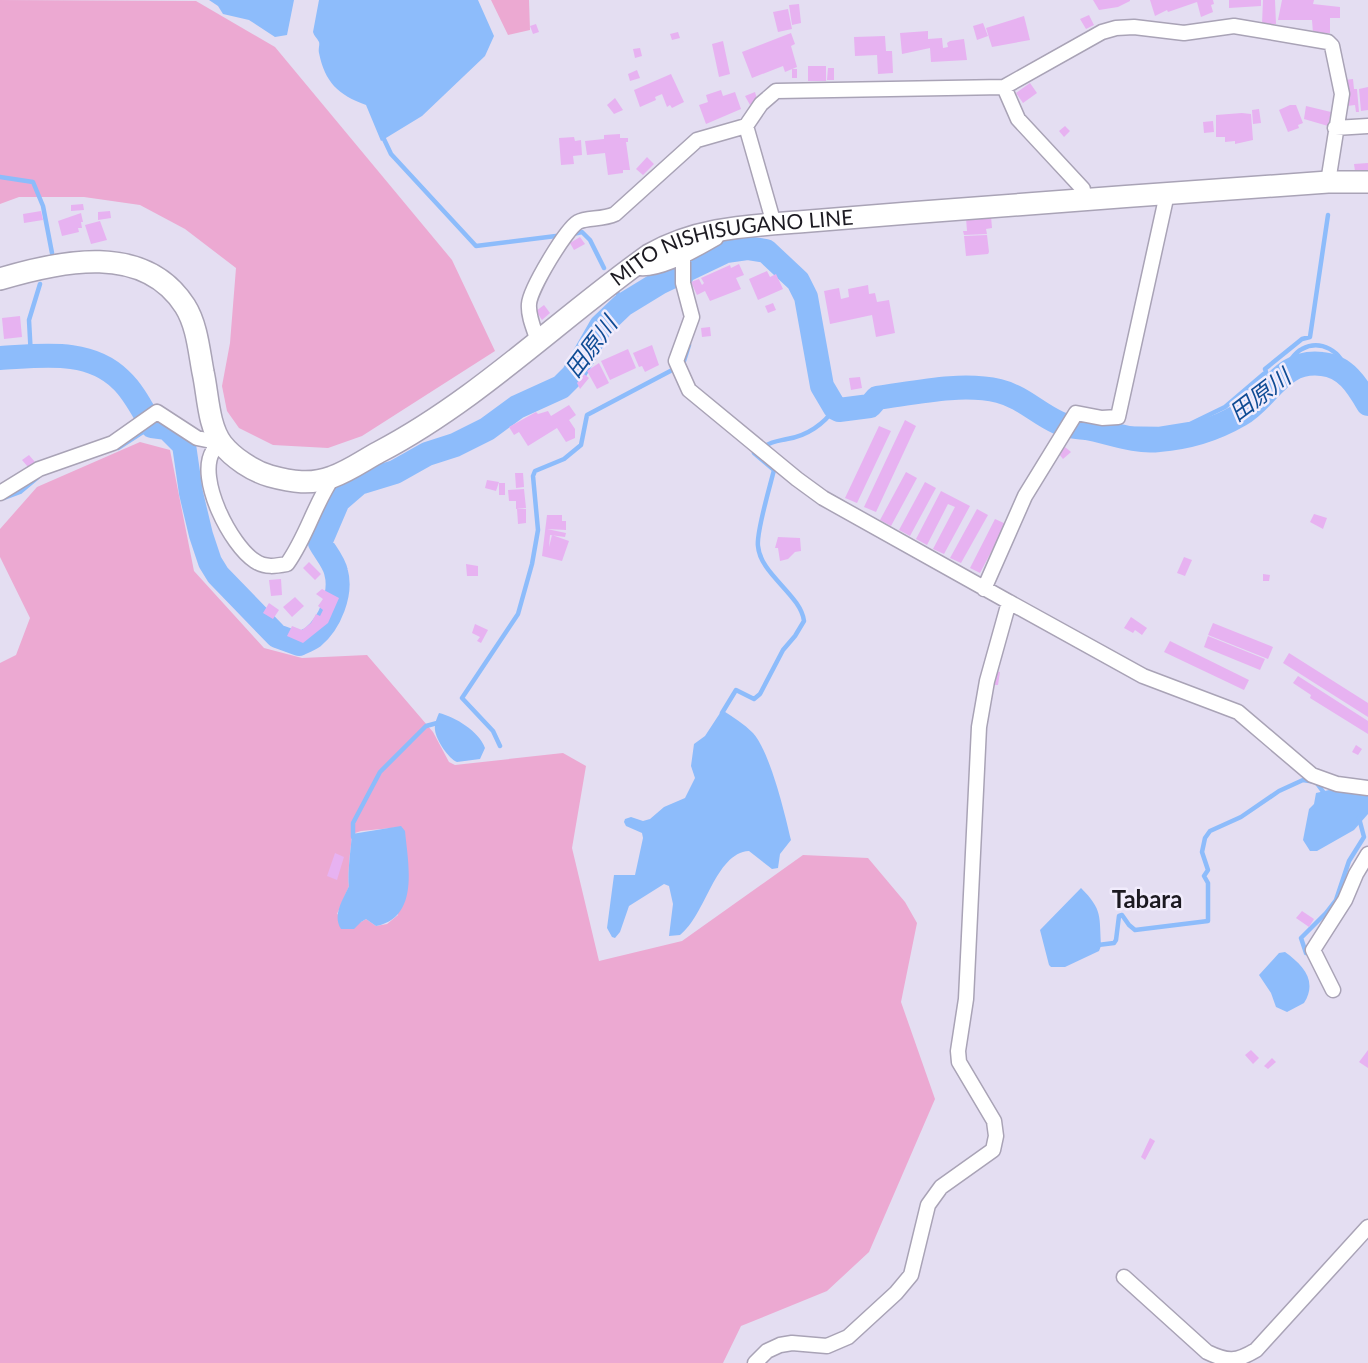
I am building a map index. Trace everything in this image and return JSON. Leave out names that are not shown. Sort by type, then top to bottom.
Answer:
[{"type":"main road","name":"MITO NISHISUGANO LINE","points":[[221,443],[247,465],[265,474],[305,483],[333,477],[408,437],[470,394],[632,267],[664,247],[699,233],[774,224],[1083,200],[1328,182],[1368,183]]},
{"type":"main road","points":[[0,279],[41,267],[94,261],[127,265],[170,288],[185,306],[191,319],[206,384],[209,410],[221,443]]},
{"type":"street","points":[[538,341],[528,309],[530,295],[570,227],[582,220],[602,220],[615,214],[698,140],[746,126],[761,104],[776,90],[1004,87],[1102,32],[1116,28],[1134,27],[1184,33],[1234,26],[1328,42],[1332,46],[1342,93],[1328,182]]},
{"type":"street","points":[[1004,87],[1018,119],[1083,189],[1083,200]]},
{"type":"street","points":[[746,126],[774,224]]},
{"type":"street","points":[[1335,128],[1368,126]]},
{"type":"street","points":[[984,589],[1025,496],[1076,413],[1102,418],[1118,417],[1167,194]]},
{"type":"street","points":[[632,267],[642,270],[683,260],[716,238],[721,229]]},
{"type":"street","points":[[683,260],[683,282],[692,317],[676,361],[689,390],[797,479],[823,498],[1143,676],[1238,712],[1312,775],[1337,784],[1368,788]]},
{"type":"street","points":[[0,493],[39,469],[113,443],[157,412],[197,438],[221,443]]},
{"type":"street","points":[[221,443],[213,451],[209,470],[223,523],[254,561],[263,565],[274,567],[287,564],[301,545],[319,497],[333,477]]},
{"type":"street","points":[[755,1363],[767,1351],[780,1345],[792,1343],[827,1346],[848,1337],[896,1293],[911,1275],[928,1205],[941,1187],[993,1150],[996,1136],[994,1121],[959,1062],[958,1051],[966,999],[979,727],[987,681],[1009,602]]},
{"type":"street","points":[[1334,989],[1328,984],[1313,950],[1345,900],[1368,854]]},
{"type":"street","points":[[1124,1277],[1207,1352],[1222,1360],[1241,1359],[1256,1350],[1368,1227]]},
{"type":"shaded area","points":[[0,0],[196,1],[275,47],[452,260],[495,351],[362,436],[328,448],[273,445],[239,428],[227,411],[222,386],[230,343],[236,268],[185,229],[140,205],[84,197],[19,197],[0,204]]},
{"type":"shaded area","points":[[491,0],[529,0],[530,30],[508,35]]},
{"type":"shaded area","points":[[140,442],[170,450],[194,571],[264,648],[302,658],[367,655],[433,732],[449,762],[455,765],[563,753],[586,766],[572,848],[599,961],[682,941],[803,855],[868,858],[905,902],[917,923],[901,1002],[935,1099],[869,1252],[827,1291],[741,1326],[723,1363],[0,1363],[0,663],[16,655],[30,618],[0,557],[0,529],[37,487]],"holes":[[[402,827],[398,915],[387,924],[376,926],[366,919],[361,922],[337,914],[349,886],[352,834]]]},
{"type":"water","points":[[209,0],[294,0],[287,35],[275,37],[249,20],[223,14],[218,6]]},
{"type":"water","points":[[319,0],[478,0],[494,36],[485,56],[422,116],[381,141],[366,105],[340,92],[325,72],[319,53],[319,42],[313,32]]},
{"type":"water","points":[[722,710],[753,733],[771,768],[791,840],[780,854],[778,868],[772,869],[749,851],[737,854],[719,873],[697,914],[680,935],[669,936],[673,904],[669,886],[664,884],[629,906],[620,932],[615,938],[612,937],[607,928],[614,875],[635,875],[643,838],[642,833],[626,826],[625,819],[650,819],[664,807],[685,798],[695,778],[691,766],[694,744],[705,736]]},
{"type":"water","points":[[439,713],[459,721],[478,736],[485,748],[480,759],[457,762],[447,753],[435,730]]},
{"type":"water","points":[[1329,790],[1368,794],[1368,814],[1354,830],[1317,851],[1310,851],[1303,840],[1309,809],[1314,804],[1316,793]]},
{"type":"water","points":[[401,826],[405,831],[409,873],[405,901],[400,912],[390,921],[376,926],[366,919],[354,929],[341,929],[338,913],[349,886],[352,834]]},
{"type":"water","points":[[1081,888],[1096,908],[1100,920],[1101,946],[1099,951],[1065,967],[1051,967],[1040,930]]},
{"type":"water","points":[[1285,952],[1303,968],[1309,981],[1308,995],[1304,1003],[1287,1012],[1276,1007],[1271,993],[1259,975],[1279,953]]},
{"type":"building","points":[[1093,0],[1130,1],[1118,7],[1099,10]]},
{"type":"building","points":[[1150,0],[1213,0],[1213,12],[1201,17],[1197,2],[1155,16]]},
{"type":"building","points":[[1229,0],[1261,0],[1261,6],[1229,8]]},
{"type":"building","points":[[1263,0],[1275,0],[1276,24],[1262,24]]},
{"type":"building","points":[[1282,0],[1314,0],[1313,4],[1340,7],[1340,18],[1330,18],[1330,33],[1313,33],[1312,20],[1278,20]]},
{"type":"building","points":[[799,4],[801,23],[792,25],[789,5]]},
{"type":"building","points":[[788,9],[792,29],[778,32],[773,12]]},
{"type":"building","points":[[1089,15],[1094,25],[1086,29],[1080,19]]},
{"type":"building","points":[[1024,16],[1030,40],[992,47],[986,28]]},
{"type":"building","points":[[983,23],[988,36],[977,40],[973,26]]},
{"type":"building","points":[[536,24],[539,32],[533,34],[530,26]]},
{"type":"building","points":[[928,31],[928,39],[942,38],[943,48],[948,47],[947,43],[950,41],[964,39],[967,60],[931,62],[930,48],[902,54],[900,33]]},
{"type":"building","points":[[678,32],[680,38],[672,40],[670,34]]},
{"type":"building","points":[[791,33],[795,44],[791,46],[797,67],[785,72],[783,66],[752,78],[742,52]]},
{"type":"building","points":[[885,36],[886,51],[892,51],[893,73],[878,74],[877,55],[855,56],[854,37]]},
{"type":"building","points":[[723,41],[730,74],[719,77],[712,44]]},
{"type":"building","points":[[640,48],[642,56],[635,58],[633,49]]},
{"type":"building","points":[[808,66],[826,66],[826,81],[808,81]]},
{"type":"building","points":[[828,68],[834,68],[834,80],[827,80]]},
{"type":"building","points":[[792,69],[797,69],[797,78],[792,78]]},
{"type":"building","points":[[637,70],[640,78],[630,81],[628,74]]},
{"type":"building","points":[[671,74],[684,102],[672,108],[670,105],[667,107],[662,94],[655,97],[656,100],[640,107],[634,90]]},
{"type":"building","points":[[1353,79],[1354,89],[1357,89],[1359,112],[1356,112],[1355,105],[1347,106],[1345,80]]},
{"type":"building","points":[[1030,83],[1037,93],[1023,103],[1016,93]]},
{"type":"building","points":[[1368,87],[1368,110],[1361,111],[1359,89]]},
{"type":"building","points":[[721,90],[723,96],[735,92],[741,109],[706,124],[699,105],[708,102],[706,95]]},
{"type":"building","points":[[755,92],[757,99],[750,105],[745,96]]},
{"type":"building","points":[[615,98],[623,110],[614,114],[607,105]]},
{"type":"building","points":[[1296,105],[1303,123],[1298,125],[1299,128],[1288,132],[1279,110]]},
{"type":"building","points":[[1306,106],[1331,112],[1328,126],[1304,119]]},
{"type":"building","points":[[1259,109],[1261,123],[1253,124],[1252,110]]},
{"type":"building","points":[[1251,114],[1253,140],[1235,144],[1235,141],[1225,142],[1225,137],[1216,137],[1216,115]]},
{"type":"building","points":[[1213,121],[1214,132],[1204,133],[1203,122]]},
{"type":"building","points":[[1065,126],[1070,131],[1064,137],[1059,131]]},
{"type":"building","points":[[620,134],[620,138],[628,138],[626,142],[630,170],[608,175],[605,153],[587,155],[585,141],[604,139],[604,135]]},
{"type":"building","points":[[574,137],[575,141],[581,140],[582,155],[573,156],[574,164],[561,165],[559,138]]},
{"type":"building","points":[[647,157],[654,164],[643,175],[636,169]]},
{"type":"building","points":[[1368,163],[1368,170],[1355,171],[1354,164]]},
{"type":"building","points":[[83,204],[84,210],[71,211],[71,205]]},
{"type":"building","points":[[41,211],[43,220],[24,223],[23,214]]},
{"type":"building","points":[[110,211],[111,218],[98,220],[98,212]]},
{"type":"building","points":[[81,213],[83,222],[82,228],[78,228],[79,232],[62,236],[58,221]]},
{"type":"building","points":[[991,216],[992,228],[986,229],[987,234],[964,235],[963,231],[967,231],[966,218]]},
{"type":"building","points":[[100,221],[107,240],[91,244],[85,225]]},
{"type":"building","points":[[987,235],[988,254],[966,256],[964,236]]},
{"type":"building","points":[[580,237],[585,244],[574,250],[570,243]]},
{"type":"building","points":[[739,264],[744,275],[736,278],[741,289],[710,301],[705,291],[697,295],[691,282],[699,279],[702,285],[704,283],[701,278],[730,265],[731,268]]},
{"type":"building","points":[[767,271],[770,277],[776,274],[783,289],[758,300],[749,279]]},
{"type":"building","points":[[868,285],[869,294],[875,293],[877,302],[889,300],[895,333],[876,337],[872,315],[830,324],[824,291],[839,288],[841,299],[849,297],[848,289]]},
{"type":"building","points":[[773,303],[776,310],[768,313],[765,306]]},
{"type":"building","points":[[544,305],[550,313],[542,320],[536,311]]},
{"type":"building","points":[[20,316],[22,337],[4,339],[2,318]]},
{"type":"building","points":[[710,327],[711,336],[702,337],[701,328]]},
{"type":"building","points":[[652,345],[659,365],[645,372],[642,366],[639,367],[633,353]]},
{"type":"building","points":[[628,349],[636,368],[610,380],[601,361]]},
{"type":"building","points":[[599,363],[609,383],[597,389],[587,371]]},
{"type":"building","points":[[584,374],[589,378],[580,389],[577,383]]},
{"type":"building","points":[[860,377],[862,388],[851,390],[849,378]]},
{"type":"building","points":[[569,405],[576,415],[569,420],[575,429],[575,438],[566,442],[557,428],[528,446],[519,432],[514,435],[509,427],[536,412],[538,414],[548,411],[551,416]]},
{"type":"building","points":[[905,420],[916,426],[876,512],[864,507]]},
{"type":"building","points":[[879,426],[891,431],[857,503],[845,498]]},
{"type":"building","points":[[1065,447],[1071,452],[1063,459],[1059,454]]},
{"type":"building","points":[[29,455],[35,462],[28,467],[22,460]]},
{"type":"building","points":[[906,472],[917,478],[891,526],[880,520]]},
{"type":"building","points":[[515,473],[523,473],[524,487],[516,488]]},
{"type":"building","points":[[487,480],[499,482],[496,491],[485,488]]},
{"type":"building","points":[[925,482],[936,488],[910,536],[899,530]]},
{"type":"building","points":[[499,483],[505,483],[505,495],[499,495]]},
{"type":"building","points":[[524,489],[526,508],[516,509],[516,501],[509,501],[508,490]]},
{"type":"building","points":[[941,491],[970,506],[944,554],[933,549],[955,507],[948,504],[927,545],[916,539]]},
{"type":"building","points":[[517,509],[526,509],[526,523],[518,524]]},
{"type":"building","points":[[977,509],[988,515],[961,563],[950,558]]},
{"type":"building","points":[[1314,514],[1327,518],[1323,529],[1310,522]]},
{"type":"building","points":[[547,515],[562,515],[562,521],[566,521],[566,530],[547,529],[566,533],[565,537],[553,535],[569,541],[562,561],[542,556]]},
{"type":"building","points":[[995,519],[1006,524],[980,573],[970,568]]},
{"type":"building","points":[[778,537],[800,538],[801,551],[780,561],[778,548],[775,548]]},
{"type":"building","points":[[1184,557],[1192,560],[1185,576],[1177,573]]},
{"type":"building","points":[[309,562],[321,574],[315,580],[303,568]]},
{"type":"building","points":[[466,564],[478,566],[478,576],[467,576]]},
{"type":"building","points":[[1263,574],[1270,575],[1269,581],[1263,581]]},
{"type":"building","points":[[281,579],[282,595],[271,596],[269,580]]},
{"type":"building","points":[[322,589],[339,598],[328,623],[303,643],[287,636],[292,626],[302,630],[311,623],[316,614],[320,616],[323,610],[318,606],[323,599],[316,594]]},
{"type":"building","points":[[295,597],[304,606],[292,617],[283,607]]},
{"type":"building","points":[[269,603],[279,610],[273,619],[263,613]]},
{"type":"building","points":[[1131,617],[1147,628],[1142,635],[1135,630],[1133,633],[1124,628]]},
{"type":"building","points":[[1213,623],[1273,647],[1268,659],[1208,635]]},
{"type":"building","points":[[475,624],[488,630],[481,643],[477,641],[480,637],[472,633]]},
{"type":"building","points":[[1208,636],[1265,659],[1260,670],[1204,647]]},
{"type":"building","points":[[1170,641],[1249,680],[1244,690],[1164,652]]},
{"type":"building","points":[[1289,653],[1368,703],[1368,717],[1283,663]]},
{"type":"building","points":[[993,671],[1000,672],[998,685],[991,685]]},
{"type":"building","points":[[1298,676],[1368,721],[1368,734],[1310,698],[1311,695],[1293,683]]},
{"type":"building","points":[[1356,745],[1362,749],[1358,755],[1352,752]]},
{"type":"building","points":[[335,853],[344,857],[337,880],[327,876]]},
{"type":"building","points":[[1302,911],[1314,919],[1309,927],[1296,918]]},
{"type":"building","points":[[1251,1050],[1259,1058],[1253,1064],[1245,1055]]},
{"type":"building","points":[[1368,1050],[1368,1068],[1359,1062]]},
{"type":"building","points":[[1272,1058],[1276,1062],[1268,1069],[1264,1066]]},
{"type":"building","points":[[1150,1138],[1155,1141],[1145,1160],[1141,1157]]},
{"type":"waterway","points":[[382,135],[391,154],[476,246],[556,236]]},
{"type":"waterway","points":[[0,177],[33,182],[43,206],[52,253]]},
{"type":"waterway","points":[[1021,398],[1038,403],[1086,428],[1159,429],[1190,424],[1225,407],[1266,372],[1265,369],[1302,339],[1310,337],[1328,215]]},
{"type":"waterway","points":[[573,234],[582,232],[590,240],[604,268]]},
{"type":"waterway","name":"田原川","points":[[0,358],[79,358],[108,370],[121,380],[152,426],[167,428],[184,445],[201,535],[210,562],[218,575],[277,636],[299,644],[311,638],[325,624],[336,598],[335,568],[320,543],[338,501],[359,483],[395,472],[427,454],[455,445],[487,429],[517,407],[561,387],[573,375],[601,326],[623,305],[659,283],[726,251],[747,248],[766,251],[798,281],[806,297],[822,386],[835,408],[839,410],[870,406],[877,398],[922,391],[984,389],[1016,397],[1066,425],[1150,441],[1191,435],[1231,420],[1251,407],[1286,373],[1308,364],[1337,368],[1355,384],[1368,404]]},
{"type":"waterway","points":[[689,286],[694,266]]},
{"type":"waterway","points":[[31,357],[29,320],[40,284]]},
{"type":"waterway","points":[[617,292],[623,305]]},
{"type":"waterway","points":[[683,364],[689,345]]},
{"type":"waterway","points":[[1281,377],[1298,351],[1316,345],[1335,353],[1345,372]]},
{"type":"waterway","points":[[500,746],[493,731],[462,698],[518,614],[538,530],[533,476],[535,471],[564,459],[581,445],[587,415],[676,368]]},
{"type":"waterway","points":[[765,446],[808,432],[826,419],[835,408]]},
{"type":"waterway","points":[[118,448],[152,426]]},
{"type":"waterway","points":[[722,713],[736,690],[754,699],[760,694],[783,650],[804,621],[796,602],[760,556],[759,531],[774,470],[754,453],[756,452]]},
{"type":"waterway","points":[[4,498],[20,492],[38,477]]},
{"type":"waterway","points":[[353,837],[353,823],[380,772],[426,726],[441,722]]},
{"type":"waterway","points":[[1098,945],[1114,943],[1119,916],[1122,915],[1135,930],[1208,921],[1208,883],[1204,876],[1208,870],[1202,852],[1205,838],[1210,831],[1241,817],[1279,791],[1303,780],[1316,782],[1324,793]]},
{"type":"waterway","points":[[1306,953],[1301,938],[1336,900],[1349,861],[1364,837],[1359,818]]},
{"type":"district","name":"Tabara","points":[[1147,900]]}]
